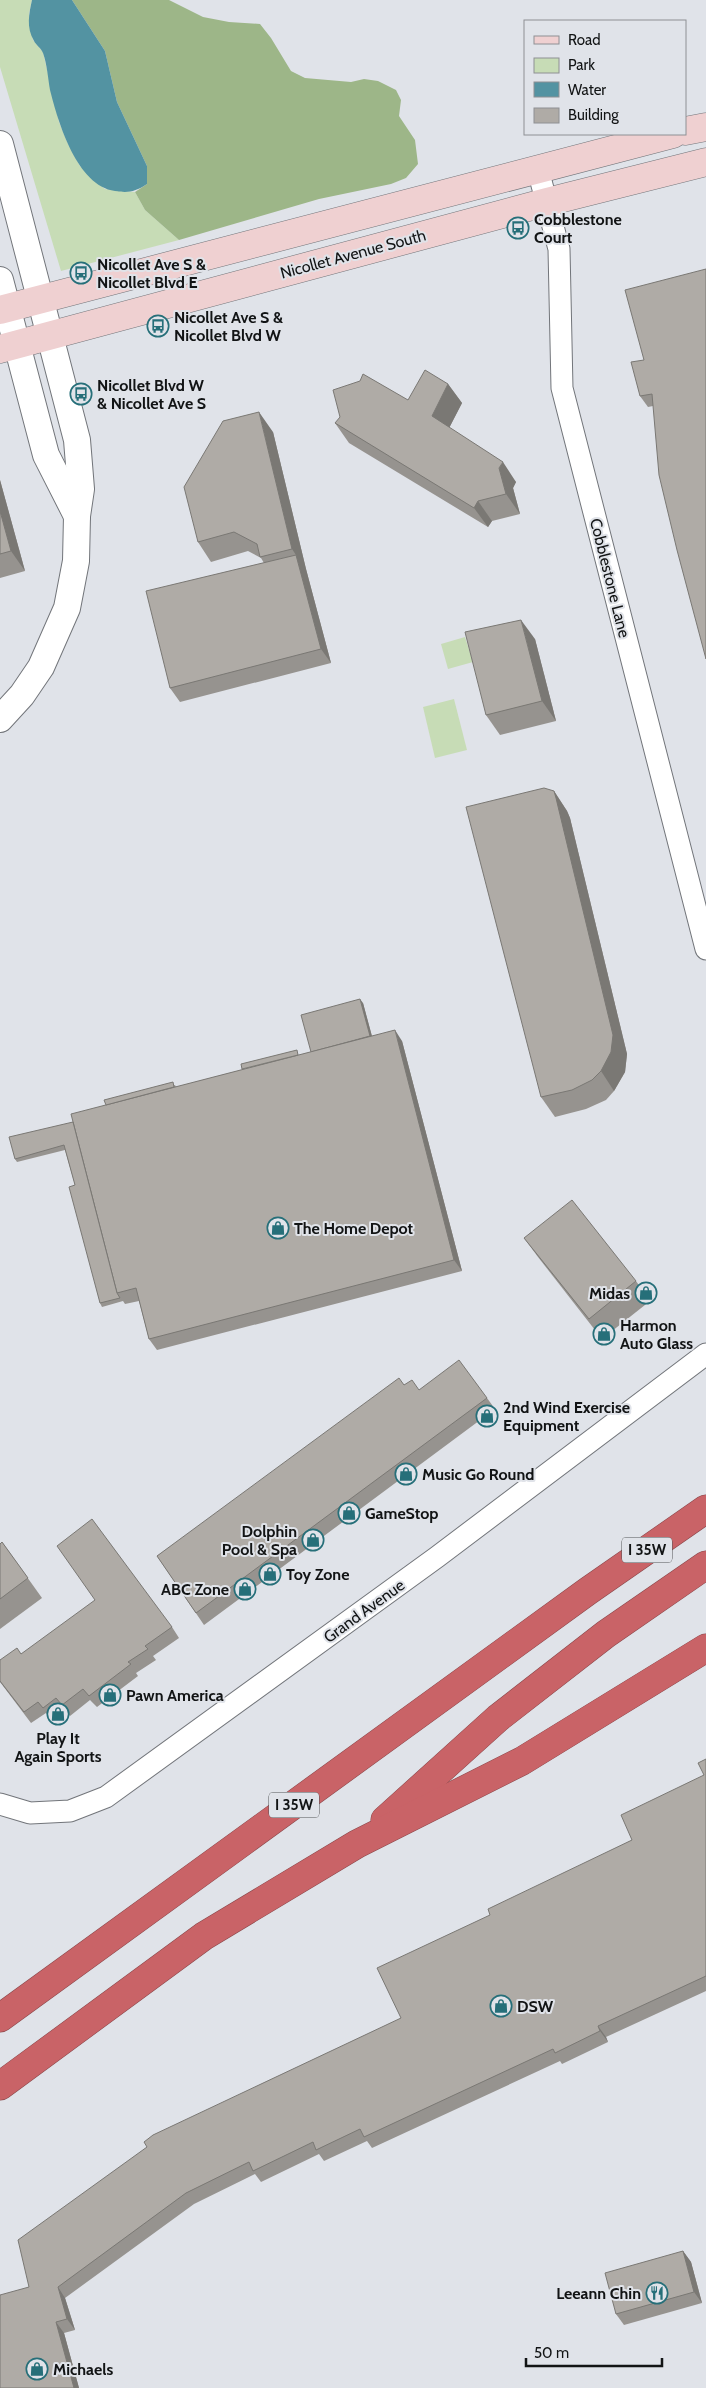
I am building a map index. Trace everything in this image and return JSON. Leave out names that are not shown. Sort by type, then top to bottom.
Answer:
[{"type":"highway","points":[[588,1591],[706,1495]]},
{"type":"highway","name":"I 35W","points":[[0,2018],[588,1591],[706,1510]]},
{"type":"highway","name":"I 35W","points":[[0,2086],[204,1936],[357,1844],[498,1718],[606,1634],[706,1565]]},
{"type":"highway","points":[[357,1844],[522,1761],[706,1648]]},
{"type":"main road","points":[[686,131],[706,127]]},
{"type":"main road","points":[[4,309],[669,135]]},
{"type":"main road","name":"Nicollet Avenue South","points":[[8,347],[547,202],[706,162]]},
{"type":"street","points":[[0,144],[77,440],[81,489],[77,516],[76,561],[67,608],[41,667],[22,695],[0,719]]},
{"type":"street","name":"Cobblestone Lane","points":[[538,170],[559,249],[562,388],[618,614],[706,949]]},
{"type":"street","points":[[0,280],[8,347],[46,455],[77,516]]},
{"type":"street","name":"Grand Avenue","points":[[0,1804],[30,1813],[70,1811],[106,1797],[438,1557],[706,1354]]},
{"type":"green space","points":[[0,0],[32,0],[29,14],[33,40],[43,52],[59,122],[80,166],[105,189],[135,192],[145,210],[179,240],[61,271],[0,67]]},
{"type":"green space","points":[[72,0],[169,0],[203,17],[229,22],[260,24],[291,71],[305,78],[351,82],[364,79],[378,81],[396,90],[401,100],[399,116],[415,140],[418,164],[406,178],[391,184],[319,199],[179,240],[145,210],[135,192],[147,184],[147,166],[117,102],[105,51]]},
{"type":"green space","points":[[465,637],[473,662],[448,669],[441,644]]},
{"type":"green space","points":[[454,699],[467,750],[435,758],[423,707]]},
{"type":"water","points":[[32,0],[72,0],[105,51],[117,102],[147,166],[147,184],[143,187],[124,192],[102,187],[90,178],[71,151],[58,119],[43,53],[31,36],[29,15]]},
{"type":"building","points":[[706,269],[706,659],[659,475],[652,394],[640,396],[631,362],[644,360],[625,290]]},
{"type":"building","points":[[425,370],[448,384],[432,416],[503,462],[499,468],[506,494],[478,501],[474,508],[335,423],[340,417],[333,390],[360,381],[363,374],[408,400]]},
{"type":"building","points":[[259,412],[292,549],[260,557],[257,544],[234,532],[198,542],[184,487],[223,421]]},
{"type":"building","points":[[0,511],[11,551],[0,554]]},
{"type":"building","points":[[296,555],[321,649],[170,688],[146,591]]},
{"type":"building","points":[[521,620],[542,701],[486,715],[465,632]]},
{"type":"building","points":[[544,788],[554,791],[556,798],[613,1035],[611,1052],[601,1071],[592,1080],[572,1090],[541,1097],[466,807]]},
{"type":"building","points":[[360,999],[370,1036],[311,1052],[301,1015]]},
{"type":"building","name":"The Home Depot","points":[[395,1030],[454,1260],[149,1339],[136,1288],[117,1293],[71,1114]]},
{"type":"building","points":[[297,1050],[298,1055],[242,1069],[241,1064]]},
{"type":"building","points":[[173,1082],[174,1087],[106,1105],[104,1100]]},
{"type":"building","points":[[73,1122],[117,1293],[120,1298],[100,1303],[69,1187],[75,1185],[64,1145],[15,1159],[9,1137]]},
{"type":"building","points":[[572,1200],[636,1281],[589,1319],[524,1238]]},
{"type":"building","points":[[459,1360],[487,1398],[196,1613],[157,1556],[399,1378],[404,1385],[412,1380],[419,1390]]},
{"type":"building","points":[[92,1519],[172,1627],[145,1646],[148,1649],[128,1662],[131,1664],[89,1696],[83,1689],[62,1705],[56,1698],[43,1708],[38,1702],[24,1712],[0,1681],[0,1660],[17,1648],[21,1654],[95,1600],[57,1546]]},
{"type":"building","points":[[2,1542],[28,1578],[0,1599],[0,1544]]},
{"type":"building","points":[[706,1759],[706,1976],[598,2026],[600,2031],[555,2053],[553,2049],[364,2137],[360,2129],[316,2150],[313,2142],[253,2171],[249,2162],[186,2193],[58,2287],[67,2319],[56,2322],[74,2388],[0,2388],[0,2295],[29,2287],[18,2240],[147,2147],[144,2142],[153,2135],[401,2018],[377,1968],[490,1915],[488,1909],[632,1840],[621,1815],[704,1775],[698,1763]]},
{"type":"building","name":"Leeann Chin","points":[[683,2251],[694,2292],[616,2314],[605,2273]]},
{"type":"place","name":"Cobblestone Court","points":[[518,228]]},
{"type":"place","name":"Nicollet Ave S & Nicollet Blvd E","points":[[81,273]]},
{"type":"place","name":"Nicollet Ave S & Nicollet Blvd W","points":[[158,326]]},
{"type":"place","name":"Nicollet Blvd W & Nicollet Ave S","points":[[81,394]]},
{"type":"place","name":"The Home Depot","points":[[278,1228]]},
{"type":"place","name":"Midas","points":[[646,1293]]},
{"type":"place","name":"Harmon Auto Glass","points":[[604,1334]]},
{"type":"place","name":"2nd Wind Exercise Equipment","points":[[487,1416]]},
{"type":"place","name":"Music Go Round","points":[[406,1474]]},
{"type":"place","name":"GameStop","points":[[349,1513]]},
{"type":"place","name":"Dolphin Pool & Spa","points":[[313,1540]]},
{"type":"place","name":"Toy Zone","points":[[270,1574]]},
{"type":"place","name":"ABC Zone","points":[[245,1589]]},
{"type":"place","name":"Pawn America","points":[[110,1695]]},
{"type":"place","name":"Play It Again Sports","points":[[58,1714]]},
{"type":"place","name":"DSW","points":[[501,2006]]},
{"type":"place","name":"Leeann Chin","points":[[657,2293]]},
{"type":"place","name":"Michaels","points":[[37,2369]]}]
